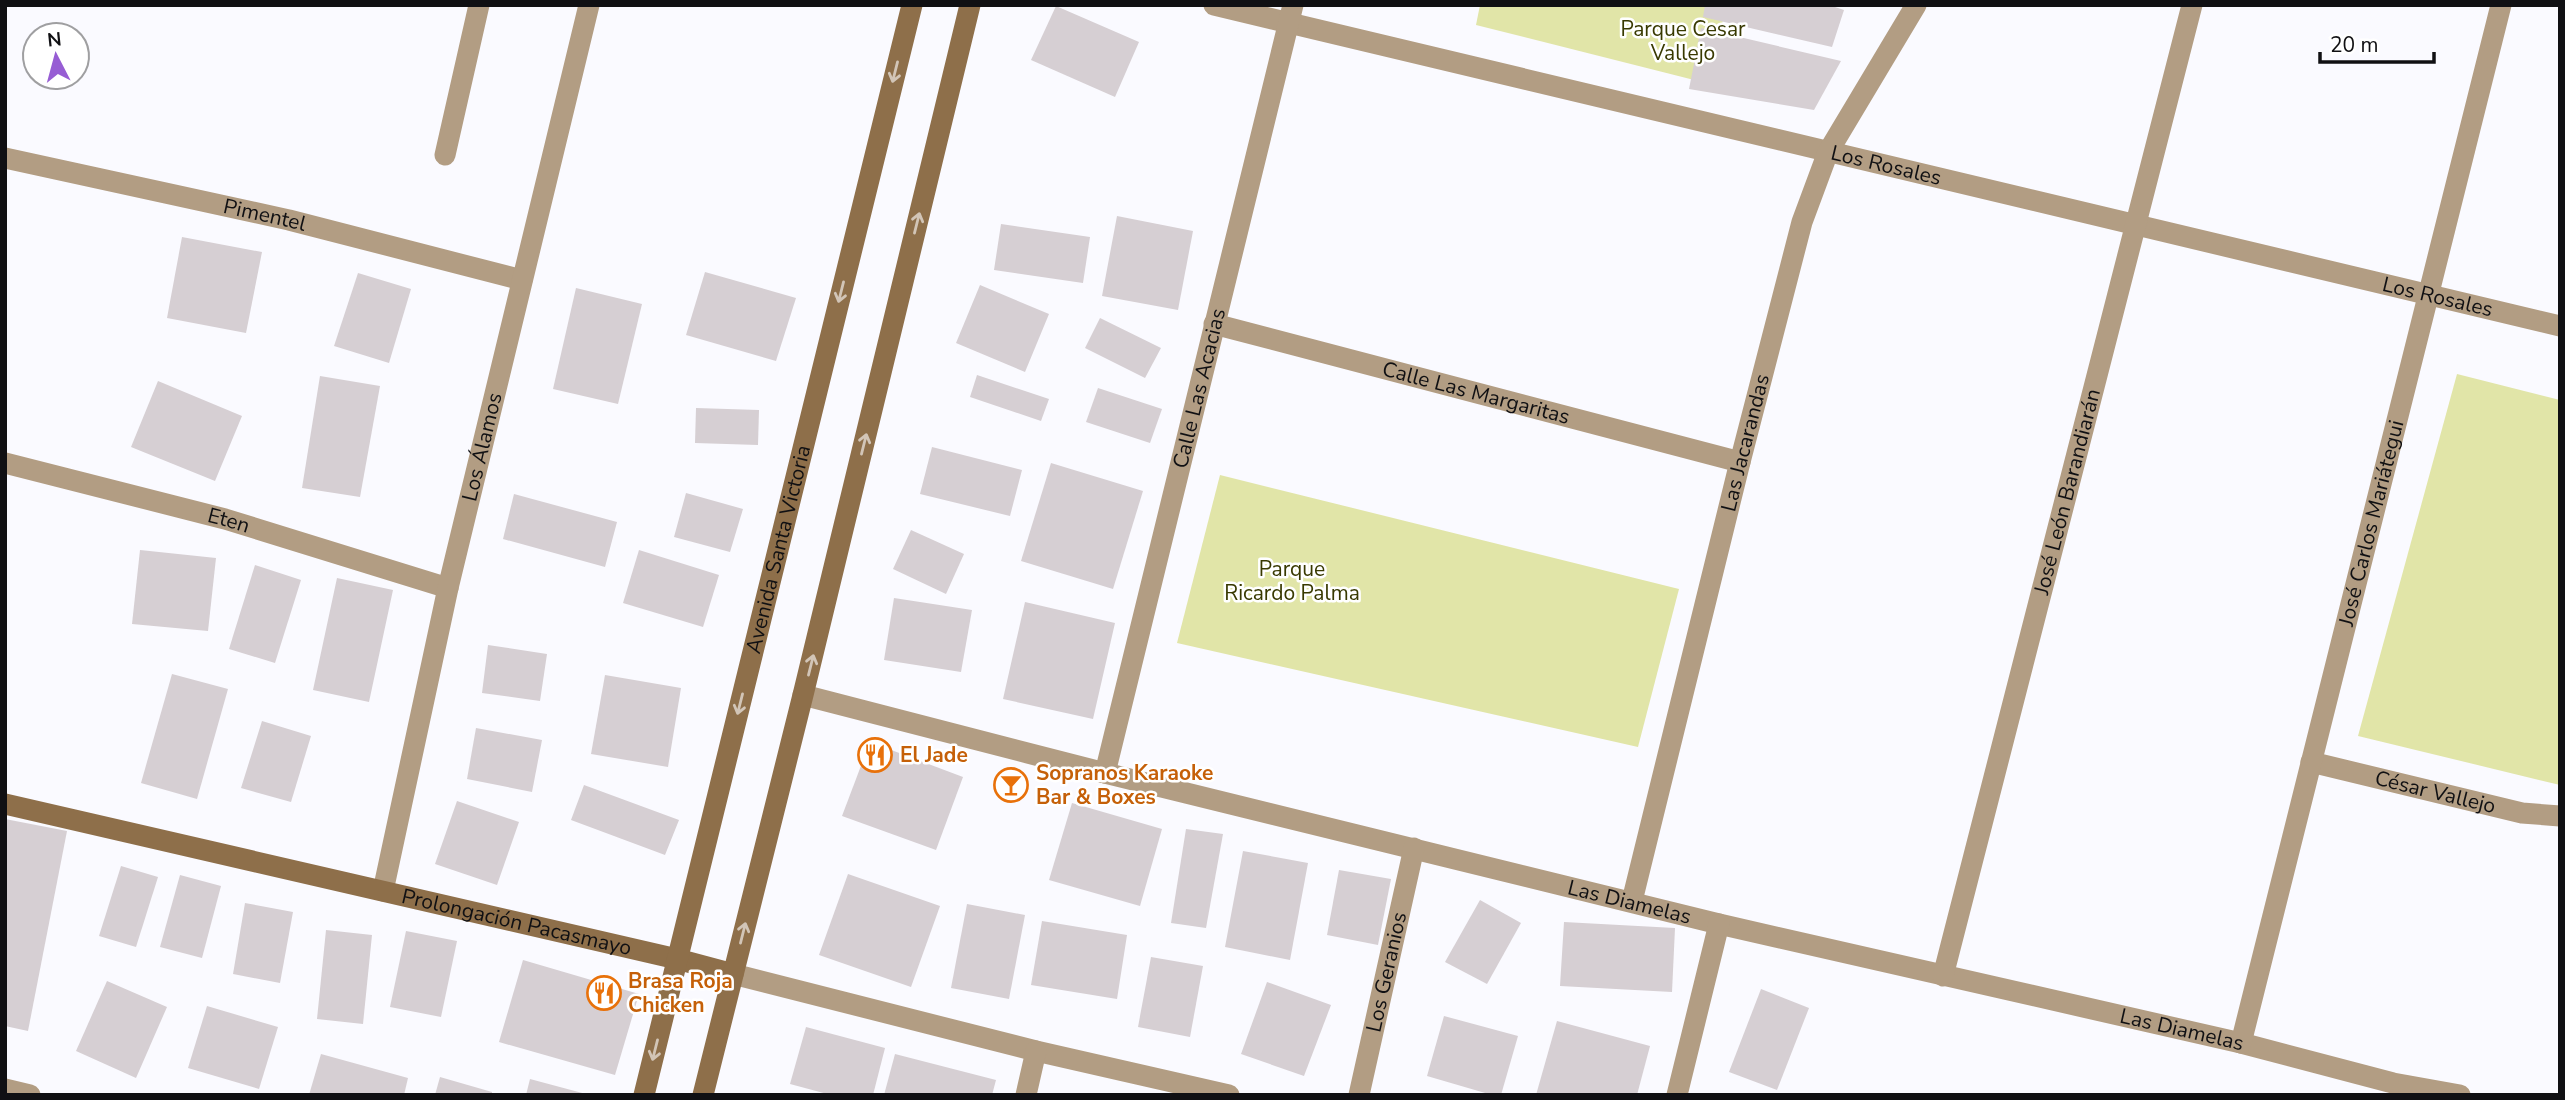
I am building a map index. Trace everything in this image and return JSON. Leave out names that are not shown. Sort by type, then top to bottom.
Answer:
[{"type":"main road","name":"Avenida Santa Victoria","points":[[644,1095],[912,5]]},
{"type":"main road","points":[[703,1095],[970,5]]},
{"type":"main road","name":"Prolongación Pacasmayo","points":[[5,804],[733,974]]},
{"type":"street","points":[[444,155],[479,5]]},
{"type":"street","name":"Los Álamos","points":[[383,891],[448,588],[589,5]]},
{"type":"street","name":"Los Rosales","points":[[1214,5],[1291,14],[1828,152],[2560,326]]},
{"type":"street","name":"Las Jacarandas","points":[[1632,901],[1802,222],[1828,152],[1916,5]]},
{"type":"street","name":"José León Barandiarán","points":[[1943,976],[2192,5]]},
{"type":"street","name":"José Carlos Mariátegui","points":[[2241,1043],[2501,5]]},
{"type":"street","name":"Calle Las Acacias","points":[[1105,773],[1291,14]]},
{"type":"street","name":"Pimentel","points":[[5,158],[289,220],[522,279]]},
{"type":"street","name":"Calle Las Margaritas","points":[[1214,324],[1740,462]]},
{"type":"street","name":"Eten","points":[[5,463],[225,519],[448,588]]},
{"type":"street","name":"Las Diamelas","points":[[803,695],[1105,773],[1719,924],[2241,1043],[2390,1089],[2460,1095]]},
{"type":"street","name":"César Vallejo","points":[[2311,762],[2522,813],[2560,816]]},
{"type":"street","name":"Los Geranios","points":[[1359,1095],[1414,848]]},
{"type":"street","points":[[1677,1095],[1719,924]]},
{"type":"street","name":"Prolongación Pacasmayo","points":[[733,974],[1036,1051],[1229,1095]]},
{"type":"street","points":[[1026,1095],[1036,1051]]},
{"type":"street","points":[[5,1089],[30,1095]]},
{"type":"green space","name":"Parque Cesar Vallejo","points":[[1480,5],[1726,5],[1710,84],[1476,25]]},
{"type":"green space","points":[[2457,374],[2560,400],[2560,785],[2358,736]]},
{"type":"green space","name":"Parque Ricardo Palma","points":[[1220,475],[1679,589],[1638,747],[1177,643]]},
{"type":"building","points":[[1705,5],[1829,5],[1844,10],[1832,47],[1703,17]]},
{"type":"building","points":[[1056,6],[1139,42],[1115,97],[1031,60]]},
{"type":"building","points":[[1701,28],[1841,61],[1814,110],[1689,89]]},
{"type":"building","points":[[1117,216],[1193,231],[1178,310],[1102,296]]},
{"type":"building","points":[[1001,224],[1090,237],[1083,283],[994,270]]},
{"type":"building","points":[[182,237],[262,252],[246,333],[167,318]]},
{"type":"building","points":[[705,272],[796,298],[776,361],[686,335]]},
{"type":"building","points":[[358,273],[411,289],[389,363],[334,346]]},
{"type":"building","points":[[980,285],[1049,314],[1025,372],[956,343]]},
{"type":"building","points":[[576,288],[642,304],[618,404],[553,389]]},
{"type":"building","points":[[1100,318],[1161,348],[1145,378],[1085,348]]},
{"type":"building","points":[[977,375],[1049,399],[1041,421],[970,397]]},
{"type":"building","points":[[320,376],[380,386],[360,497],[302,488]]},
{"type":"building","points":[[158,381],[242,416],[215,481],[131,447]]},
{"type":"building","points":[[1098,388],[1162,409],[1150,443],[1086,422]]},
{"type":"building","points":[[696,408],[759,410],[758,445],[695,443]]},
{"type":"building","points":[[932,447],[1022,470],[1010,516],[920,494]]},
{"type":"building","points":[[1051,463],[1143,491],[1113,589],[1021,561]]},
{"type":"building","points":[[686,493],[743,509],[730,552],[674,537]]},
{"type":"building","points":[[514,494],[617,522],[605,567],[503,539]]},
{"type":"building","points":[[911,530],[964,554],[946,594],[893,569]]},
{"type":"building","points":[[140,550],[216,558],[208,631],[132,624]]},
{"type":"building","points":[[639,550],[719,575],[703,627],[623,603]]},
{"type":"building","points":[[255,565],[301,580],[275,663],[229,649]]},
{"type":"building","points":[[337,578],[393,590],[369,702],[313,690]]},
{"type":"building","points":[[894,598],[972,610],[961,672],[884,660]]},
{"type":"building","points":[[1025,602],[1115,623],[1093,719],[1003,699]]},
{"type":"building","points":[[488,645],[547,654],[540,701],[482,693]]},
{"type":"building","points":[[172,674],[228,689],[197,799],[141,783]]},
{"type":"building","points":[[605,675],[681,688],[668,767],[591,754]]},
{"type":"building","points":[[262,721],[311,736],[291,802],[241,788]]},
{"type":"building","points":[[476,728],[542,740],[532,792],[467,779]]},
{"type":"building","points":[[870,742],[963,777],[936,850],[842,816]]},
{"type":"building","points":[[584,785],[679,820],[665,855],[571,820]]},
{"type":"building","points":[[457,801],[519,822],[497,885],[435,864]]},
{"type":"building","points":[[1072,803],[1162,829],[1140,906],[1049,880]]},
{"type":"building","points":[[5,819],[67,831],[28,1031],[5,1026]]},
{"type":"building","points":[[1186,829],[1223,834],[1206,928],[1171,923]]},
{"type":"building","points":[[1243,851],[1308,863],[1290,960],[1225,947]]},
{"type":"building","points":[[121,866],[158,877],[136,947],[99,936]]},
{"type":"building","points":[[1339,870],[1391,879],[1378,945],[1327,935]]},
{"type":"building","points":[[848,874],[940,906],[911,987],[819,955]]},
{"type":"building","points":[[180,875],[221,886],[202,958],[160,947]]},
{"type":"building","points":[[1480,900],[1521,923],[1487,984],[1445,962]]},
{"type":"building","points":[[245,903],[293,912],[280,983],[233,974]]},
{"type":"building","points":[[967,904],[1025,915],[1009,999],[951,988]]},
{"type":"building","points":[[1042,921],[1127,935],[1117,999],[1031,985]]},
{"type":"building","points":[[1564,922],[1675,928],[1672,992],[1560,986]]},
{"type":"building","points":[[326,930],[372,935],[363,1024],[317,1019]]},
{"type":"building","points":[[406,931],[457,941],[441,1017],[390,1007]]},
{"type":"building","points":[[1151,957],[1203,966],[1190,1037],[1138,1027]]},
{"type":"building","points":[[523,960],[639,994],[615,1075],[499,1042]]},
{"type":"building","points":[[107,981],[167,1007],[136,1078],[76,1051]]},
{"type":"building","points":[[1267,982],[1331,1005],[1304,1076],[1241,1054]]},
{"type":"building","points":[[1761,989],[1809,1008],[1777,1090],[1729,1072]]},
{"type":"building","points":[[207,1006],[278,1027],[259,1089],[188,1068]]},
{"type":"building","points":[[1444,1016],[1518,1036],[1501,1095],[1492,1095],[1427,1076]]},
{"type":"building","points":[[1557,1021],[1650,1046],[1637,1095],[1536,1095]]},
{"type":"building","points":[[806,1027],[885,1048],[873,1095],[831,1095],[790,1084]]},
{"type":"building","points":[[321,1054],[408,1078],[404,1095],[309,1095]]},
{"type":"building","points":[[895,1054],[996,1080],[992,1095],[884,1095]]},
{"type":"building","points":[[440,1077],[492,1092],[492,1095],[435,1095]]},
{"type":"building","points":[[530,1079],[586,1094],[526,1095]]},
{"type":"place","name":"El Jade","points":[[875,755]]},
{"type":"place","name":"Sopranos Karaoke Bar & Boxes","points":[[1011,785]]},
{"type":"place","name":"Brasa Roja Chicken","points":[[604,993]]}]
